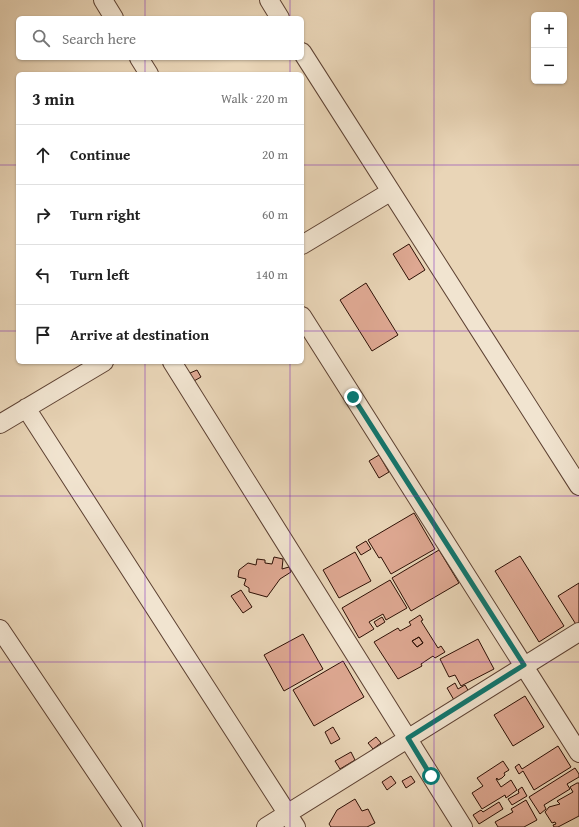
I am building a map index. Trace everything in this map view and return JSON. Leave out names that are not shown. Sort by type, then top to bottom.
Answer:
[{"type":"street","points":[[103,0],[113,16]]},
{"type":"street","points":[[269,0],[279,16]]},
{"type":"street","points":[[304,55],[579,486]]},
{"type":"street","points":[[140,60],[148,72]]},
{"type":"street","points":[[304,243],[390,192]]},
{"type":"street","points":[[304,319],[579,753]]},
{"type":"street","points":[[0,424],[101,364]]},
{"type":"street","points":[[173,364],[463,827]]},
{"type":"street","points":[[26,408],[292,820]]},
{"type":"street","points":[[0,629],[133,827]]},
{"type":"street","points":[[266,827],[292,820],[408,738],[579,632]]},
{"type":"building","points":[[409,244],[425,270],[409,280],[393,254]]},
{"type":"building","points":[[366,283],[398,335],[372,351],[340,300]]},
{"type":"building","points":[[197,370],[201,377],[194,381],[190,373]]},
{"type":"building","points":[[379,455],[389,472],[379,478],[369,461]]},
{"type":"building","points":[[414,513],[435,549],[391,574],[381,557],[379,558],[368,540]]},
{"type":"building","points":[[366,541],[371,549],[361,555],[356,547]]},
{"type":"building","points":[[439,550],[459,583],[411,611],[392,578]]},
{"type":"building","points":[[355,552],[371,581],[339,598],[323,570]]},
{"type":"building","points":[[520,556],[564,626],[539,642],[495,571]]},
{"type":"building","points":[[274,557],[283,559],[282,569],[289,567],[291,572],[280,579],[267,597],[249,592],[249,588],[244,585],[246,579],[238,577],[239,570],[248,563],[256,565],[257,559],[265,560],[265,563],[272,564]]},
{"type":"building","points":[[390,580],[407,608],[386,620],[383,614],[369,622],[374,629],[359,638],[342,608]]},
{"type":"building","points":[[579,583],[579,625],[577,626],[558,596]]},
{"type":"building","points":[[241,590],[252,607],[243,613],[231,596]]},
{"type":"building","points":[[420,615],[423,620],[421,621],[438,648],[441,646],[445,652],[435,658],[433,656],[421,664],[422,666],[398,679],[374,642],[398,628],[400,631],[411,625],[409,622]],"holes":[[[419,637],[423,643],[417,647],[412,641]]]},
{"type":"building","points":[[382,617],[385,622],[377,627],[374,622]]},
{"type":"building","points":[[303,634],[323,669],[284,691],[264,655]]},
{"type":"building","points":[[419,637],[423,643],[417,647],[412,641]]},
{"type":"building","points":[[478,639],[494,669],[461,686],[455,675],[449,677],[440,659]]},
{"type":"building","points":[[343,661],[364,697],[314,726],[293,690]]},
{"type":"building","points":[[455,683],[458,689],[465,685],[469,692],[454,700],[447,688]]},
{"type":"building","points":[[525,696],[544,727],[513,746],[494,715]]},
{"type":"building","points":[[333,727],[340,739],[331,744],[325,732]]},
{"type":"building","points":[[376,737],[381,743],[373,749],[368,743]]},
{"type":"building","points":[[558,746],[571,767],[534,790],[523,771],[519,774],[515,767],[519,764],[522,769]]},
{"type":"building","points":[[351,752],[355,760],[340,769],[335,761]]},
{"type":"building","points":[[503,761],[509,770],[504,773],[505,775],[502,778],[498,780],[497,778],[496,779],[501,787],[511,780],[517,790],[506,798],[505,795],[482,809],[472,793],[483,786],[477,778]]},
{"type":"building","points":[[575,768],[579,774],[579,777],[567,784],[570,789],[544,805],[546,809],[540,814],[529,797]]},
{"type":"building","points":[[391,776],[396,783],[387,790],[382,782]]},
{"type":"building","points":[[411,776],[415,782],[406,788],[402,781]]},
{"type":"building","points":[[579,783],[579,816],[558,827],[554,827],[553,825],[556,824],[555,822],[552,823],[545,812],[549,807],[560,804],[557,801],[573,792],[570,787]]},
{"type":"building","points":[[522,787],[527,796],[512,805],[508,799],[519,793],[518,790]]},
{"type":"building","points":[[355,799],[362,811],[368,809],[375,823],[367,827],[331,827],[329,824],[337,810]]},
{"type":"building","points":[[526,800],[537,820],[524,827],[498,827],[495,822],[513,812],[511,809]]},
{"type":"building","points":[[499,802],[503,809],[479,824],[473,815],[481,810],[483,812]]},
{"type":"route","points":[[353,397],[524,665],[408,738],[431,776]]}]
